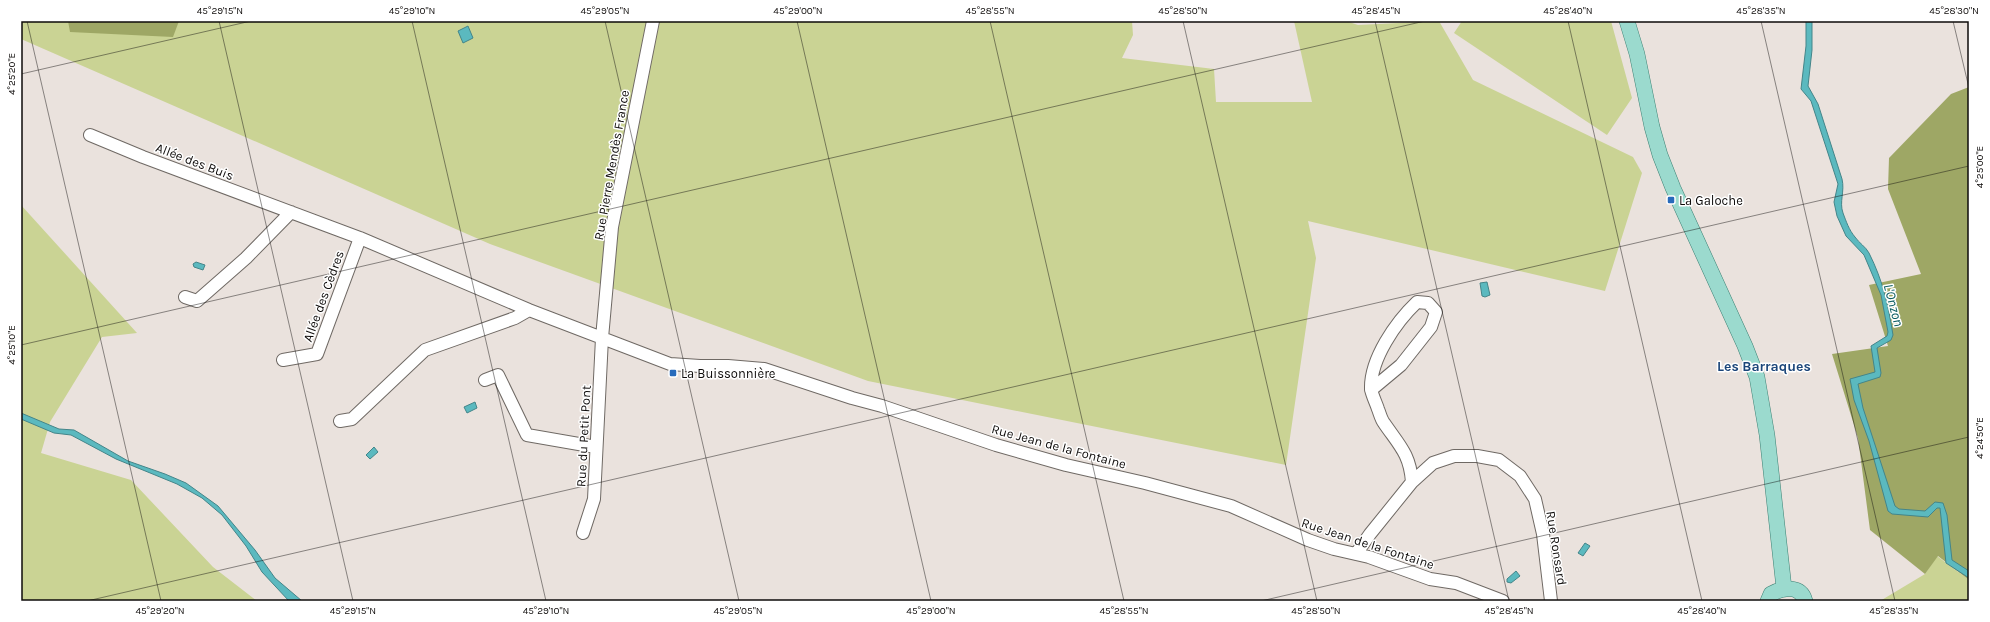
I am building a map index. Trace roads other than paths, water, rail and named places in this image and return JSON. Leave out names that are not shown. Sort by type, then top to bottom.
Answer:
[{"type":"main road","points":[[1627,21],[1637,54],[1652,127],[1660,155],[1673,188],[1745,346],[1757,377],[1767,435],[1784,588]]},
{"type":"main road","points":[[1768,601],[1771,594],[1784,588],[1792,588],[1799,591],[1809,600]]},
{"type":"street","name":"Rue Pierre Mendès France","points":[[602,338],[612,227],[652,21]]},
{"type":"street","name":"Allée des Buis","points":[[90,135],[360,238],[529,310]]},
{"type":"street","points":[[185,297],[197,301],[246,258],[291,212]]},
{"type":"street","name":"Allée des Cèdres","points":[[283,360],[317,354],[360,238]]},
{"type":"street","points":[[1371,390],[1401,365],[1431,328],[1436,312],[1428,303],[1417,302],[1407,312],[1376,360],[1371,390],[1383,422],[1398,441],[1411,466],[1412,482]]},
{"type":"street","name":"Rue Jean de la Fontaine","points":[[529,310],[670,364],[764,369],[852,398],[882,406],[996,445],[1066,465],[1145,482],[1231,506],[1308,540],[1356,554],[1369,556],[1430,579],[1456,583],[1503,601]]},
{"type":"street","points":[[340,421],[352,419],[425,350],[515,318],[529,310]]},
{"type":"street","name":"Rue du Petit Pont","points":[[583,533],[594,499],[602,338]]},
{"type":"street","points":[[485,380],[498,375],[527,435],[596,446]]},
{"type":"street","name":"Rue Ronsard","points":[[1356,554],[1370,534],[1412,482],[1433,463],[1454,456],[1477,456],[1499,460],[1520,476],[1535,499],[1543,534],[1551,601]]},
{"type":"water","points":[[1806,21],[1812,21],[1812,50],[1808,86],[1818,104],[1842,179],[1843,213],[1851,231],[1869,253],[1878,273],[1887,303],[1893,335],[1891,340],[1877,348],[1881,373],[1880,377],[1858,384],[1863,408],[1895,506],[1899,509],[1925,511],[1935,502],[1943,503],[1947,515],[1952,560],[1969,571],[1969,578],[1946,563],[1940,508],[1937,508],[1928,517],[1892,514],[1888,511],[1869,441],[1854,400],[1850,379],[1875,372],[1871,346],[1887,336],[1888,332],[1881,295],[1864,255],[1846,236],[1837,216],[1834,202],[1838,184],[1811,101],[1801,89],[1806,46]]},
{"type":"water","points":[[468,26],[473,38],[463,43],[458,31]]},
{"type":"water","points":[[196,262],[205,265],[203,270],[194,267],[193,264]]},
{"type":"water","points":[[1487,282],[1490,295],[1485,297],[1482,296],[1480,283]]},
{"type":"water","points":[[475,402],[477,408],[467,413],[464,407]]},
{"type":"water","points":[[21,413],[59,429],[74,430],[128,461],[186,483],[218,506],[255,550],[275,578],[302,601],[289,601],[262,572],[246,546],[222,515],[202,498],[177,484],[116,459],[71,435],[54,433],[21,419]]},
{"type":"water","points":[[374,447],[378,452],[370,459],[366,455]]},
{"type":"water","points":[[1585,543],[1590,546],[1583,556],[1578,553]]},
{"type":"water","points":[[1516,571],[1520,576],[1511,583],[1507,582],[1507,579]]},
{"type":"place","name":"La Galoche","points":[[1671,200]]},
{"type":"place","name":"La Buissonnière","points":[[673,373]]},
{"type":"district","name":"Les Barraques","points":[[1764,366]]},
{"type":"water label","name":"L'Onzon","points":[[1894,305]]}]
